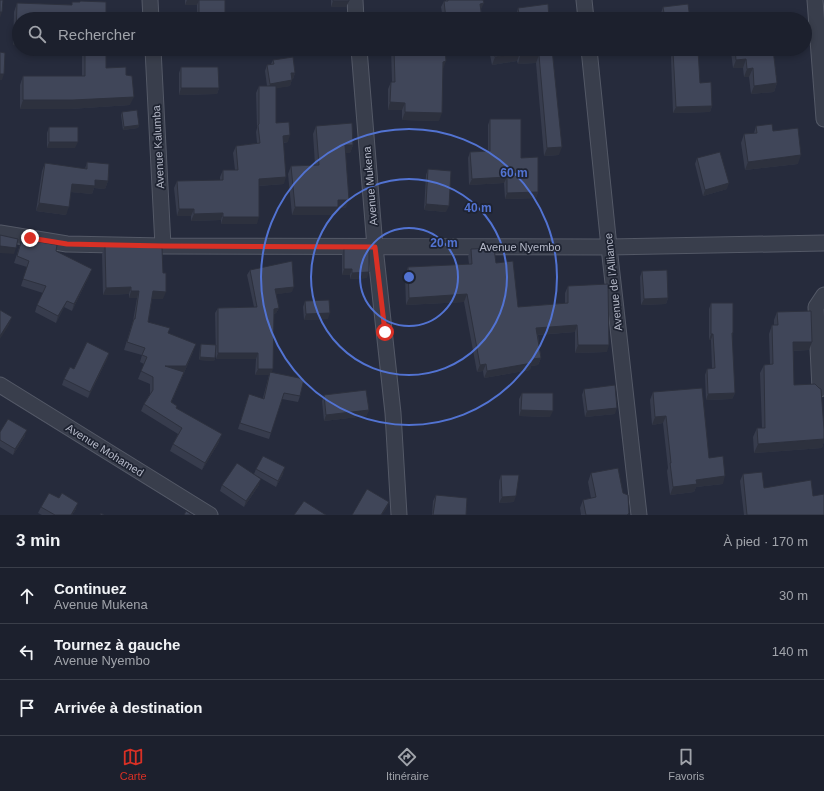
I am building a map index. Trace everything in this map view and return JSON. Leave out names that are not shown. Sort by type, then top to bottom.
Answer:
[{"type":"street","points":[[150,0],[151,12]]},
{"type":"street","points":[[354,0],[355,12]]},
{"type":"street","points":[[584,0],[585,12]]},
{"type":"street","points":[[818,2],[824,109]]},
{"type":"street","name":"Avenue Kalumba","points":[[153,56],[163,246]]},
{"type":"street","name":"Avenue Mukena","points":[[359,56],[375,247],[393,413],[399,515]]},
{"type":"street","name":"Avenue de l'Alliance","points":[[590,56],[609,247],[639,515]]},
{"type":"street","name":"Avenue Nyembo","points":[[0,233],[67,244],[163,246],[609,247],[824,242]]},
{"type":"street","points":[[820,389],[816,307],[824,295]]},
{"type":"street","name":"Avenue Mohamed","points":[[0,385],[210,515]]},
{"type":"building","points":[[0,0],[3,0],[2,12],[0,12]]},
{"type":"building","points":[[199,0],[225,0],[225,12],[199,12]]},
{"type":"building","points":[[349,0],[349,1],[333,1]]},
{"type":"building","points":[[483,0],[484,3],[480,4],[481,12],[445,12],[444,1]]},
{"type":"building","points":[[72,2],[106,2],[106,12],[17,12],[17,3],[72,5]]},
{"type":"building","points":[[548,4],[549,12],[519,12],[518,8]]},
{"type":"building","points":[[688,4],[689,12],[664,12],[663,7]]},
{"type":"building","points":[[0,52],[5,53],[4,74],[0,74]]},
{"type":"building","points":[[85,56],[106,56],[106,68],[126,67],[126,75],[132,76],[134,97],[73,100],[23,100],[23,76],[85,76]]},
{"type":"building","points":[[394,56],[446,56],[446,61],[443,62],[442,113],[405,112],[405,103],[390,102],[391,82],[395,82]]},
{"type":"building","points":[[539,56],[553,56],[562,147],[547,148]]},
{"type":"building","points":[[673,56],[698,56],[700,83],[711,82],[712,106],[676,107]]},
{"type":"building","points":[[736,56],[774,56],[777,83],[754,86],[753,68],[747,69],[746,59],[736,60]]},
{"type":"building","points":[[293,57],[295,73],[291,73],[292,80],[270,84],[267,65],[274,64],[273,60]]},
{"type":"building","points":[[181,67],[218,67],[219,88],[181,88]]},
{"type":"building","points":[[259,86],[276,86],[276,123],[289,122],[290,135],[283,136],[286,177],[259,179],[259,217],[223,217],[223,213],[194,214],[194,209],[179,209],[177,181],[223,180],[223,170],[238,170],[236,146],[260,143],[258,125]]},
{"type":"building","points":[[137,110],[139,125],[124,127],[122,112]]},
{"type":"building","points":[[490,119],[521,119],[521,158],[538,157],[538,192],[507,193],[507,177],[472,179],[470,152],[490,151]]},
{"type":"building","points":[[352,123],[353,145],[345,145],[349,200],[338,200],[338,207],[295,207],[291,166],[319,165],[316,126]]},
{"type":"building","points":[[772,124],[773,131],[798,128],[801,155],[748,162],[744,134],[757,133],[756,126]]},
{"type":"building","points":[[49,127],[78,127],[78,142],[49,142]]},
{"type":"building","points":[[720,152],[729,183],[705,190],[697,158]]},
{"type":"building","points":[[87,162],[109,164],[108,181],[95,180],[95,186],[72,184],[69,207],[39,203],[45,163],[87,169]]},
{"type":"building","points":[[428,169],[451,171],[449,206],[426,204]]},
{"type":"building","points":[[0,235],[18,239],[16,248],[0,246]]},
{"type":"building","points":[[22,239],[57,245],[56,251],[92,269],[74,304],[67,301],[58,316],[37,305],[46,286],[23,279],[29,261],[17,256]]},
{"type":"building","points":[[105,246],[162,248],[163,273],[166,273],[166,292],[153,291],[148,322],[170,328],[168,333],[196,344],[186,366],[165,366],[184,372],[171,402],[177,406],[176,408],[222,434],[205,463],[173,444],[182,428],[144,404],[153,390],[153,377],[141,371],[147,357],[142,355],[145,348],[127,342],[135,319],[139,291],[131,291],[131,287],[106,288]]},
{"type":"building","points":[[494,248],[496,263],[513,261],[518,307],[568,303],[568,286],[608,284],[609,345],[578,345],[577,325],[536,328],[541,358],[532,359],[532,363],[487,371],[486,364],[480,365],[467,294],[409,298],[408,267],[472,264],[471,249]]},
{"type":"building","points":[[344,249],[369,249],[369,272],[352,273],[352,269],[344,269]]},
{"type":"building","points":[[292,261],[294,287],[275,289],[279,308],[274,309],[273,369],[258,369],[258,353],[218,353],[218,308],[257,307],[250,270]]},
{"type":"building","points":[[667,270],[668,298],[644,299],[642,271]]},
{"type":"building","points":[[329,300],[330,313],[306,314],[305,301]]},
{"type":"building","points":[[711,303],[733,303],[732,333],[735,393],[708,394],[707,369],[715,368],[713,334],[711,334]]},
{"type":"building","points":[[0,310],[12,317],[0,336]]},
{"type":"building","points":[[811,311],[812,342],[793,342],[794,385],[815,384],[821,389],[824,439],[758,444],[757,428],[765,428],[764,365],[773,364],[772,325],[778,325],[777,312]]},
{"type":"building","points":[[87,342],[109,353],[90,392],[64,379],[70,367],[74,369]]},
{"type":"building","points":[[201,344],[216,345],[215,358],[200,357]]},
{"type":"building","points":[[270,372],[304,379],[300,396],[284,393],[271,433],[240,423],[249,394],[264,399]]},
{"type":"building","points":[[615,385],[617,408],[587,411],[584,389]]},
{"type":"building","points":[[702,388],[709,458],[723,456],[725,476],[696,480],[697,484],[673,487],[666,416],[655,417],[653,392]]},
{"type":"building","points":[[366,390],[369,410],[326,415],[324,395]]},
{"type":"building","points":[[522,393],[553,393],[553,411],[521,410]]},
{"type":"building","points":[[8,419],[27,430],[15,449],[0,440],[0,432]]},
{"type":"building","points":[[263,456],[285,467],[278,481],[256,469]]},
{"type":"building","points":[[237,463],[261,479],[246,501],[222,485]]},
{"type":"building","points":[[618,468],[623,493],[628,495],[629,513],[627,515],[586,515],[583,500],[596,497],[591,473]]},
{"type":"building","points":[[762,472],[764,488],[811,480],[813,496],[824,494],[824,515],[747,515],[743,474]]},
{"type":"building","points":[[501,475],[519,475],[516,496],[502,497]]},
{"type":"building","points":[[367,489],[389,502],[381,515],[352,515]]},
{"type":"building","points":[[49,493],[59,498],[62,493],[78,503],[71,515],[55,515],[41,507]]},
{"type":"building","points":[[436,495],[467,498],[466,515],[433,515]]},
{"type":"building","points":[[304,501],[326,515],[294,515]]},
{"type":"building","points":[[186,511],[192,515],[184,515]]},
{"type":"route","points":[[30,238],[67,244],[375,247],[385,332]]}]
